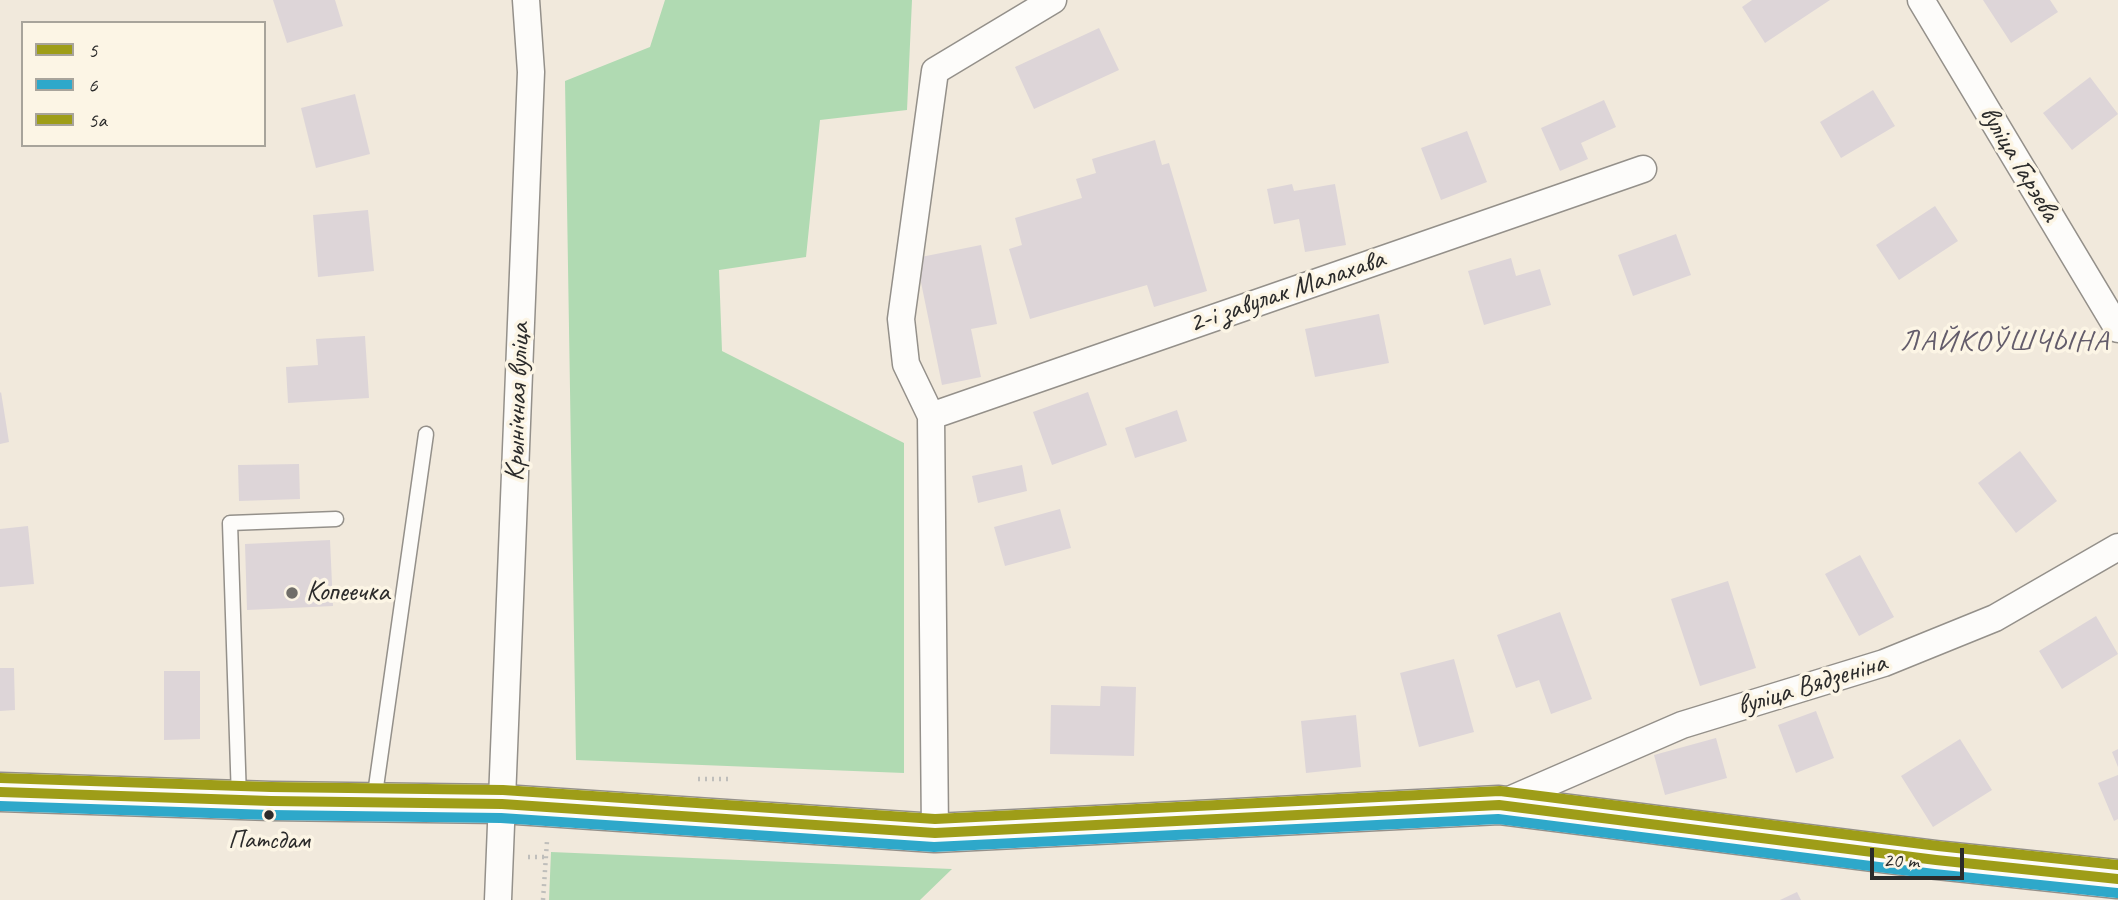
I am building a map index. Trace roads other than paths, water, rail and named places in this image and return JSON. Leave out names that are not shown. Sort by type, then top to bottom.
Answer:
[{"type":"street","name":"Крынічная вуліца","points":[[498,900],[531,72],[526,0]]},
{"type":"street","points":[[935,833],[931,416],[906,364],[901,319],[935,71],[1053,0]]},
{"type":"street","name":"вуліца Гарэева","points":[[1921,0],[2118,329]]},
{"type":"street","name":"2-і завулак Малахава","points":[[931,416],[1643,169]]},
{"type":"street","name":"вуліца Вядзеніна","points":[[1499,804],[1682,725],[1884,663],[1995,618],[2118,547]]},
{"type":"street","points":[[0,792],[239,800],[502,804],[935,833],[1499,804],[1936,860],[2118,879]]},
{"type":"lane","points":[[374,802],[426,434]]},
{"type":"lane","points":[[239,800],[230,523],[336,519]]},
{"type":"place","name":"Копеечка","points":[[292,593]]},
{"type":"place","name":"Патсдам","points":[[269,815]]},
{"type":"district","name":"ЛАЙКОЎШЧЫНА","points":[[2005,342]]}]
